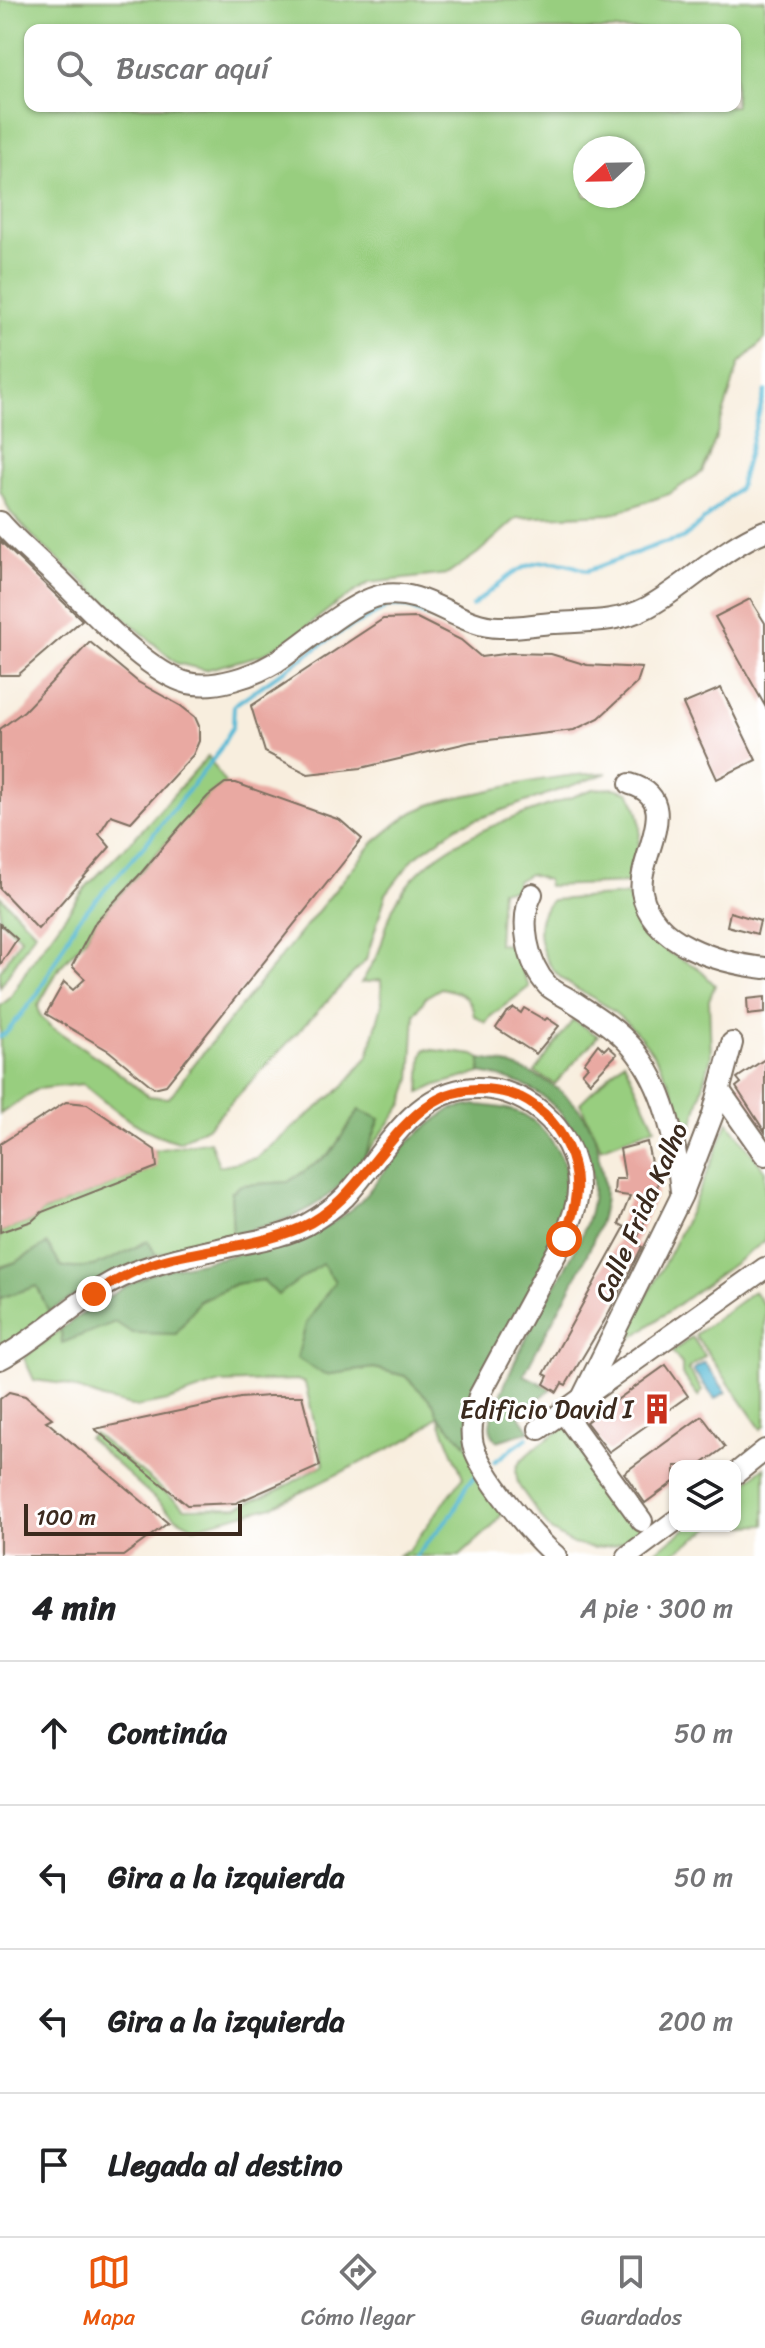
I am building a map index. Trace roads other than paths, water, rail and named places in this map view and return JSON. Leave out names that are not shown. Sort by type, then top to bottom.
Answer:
[{"type":"street","points":[[0,522],[119,637],[163,672],[189,683],[214,683],[238,678],[272,664],[365,601],[384,595],[405,595],[437,605],[485,627],[609,620],[632,615],[765,531]]},
{"type":"street","points":[[630,784],[641,787],[654,801],[657,828],[641,889],[646,907],[658,927],[685,947],[765,968]]},
{"type":"street","points":[[532,894],[525,908],[525,931],[531,955],[548,985],[597,1016],[633,1048],[667,1114],[682,1195]]},
{"type":"street","name":"Calle Frida Kalho","points":[[582,1398],[682,1195],[713,1114],[732,1043]]},
{"type":"street","points":[[0,1359],[24,1346],[94,1294],[126,1275],[164,1261],[275,1237],[327,1213],[345,1197],[411,1116],[438,1099],[462,1090],[490,1088],[519,1097],[544,1113],[563,1136],[575,1162],[578,1188],[564,1239],[479,1396],[471,1421],[473,1445],[483,1466],[539,1542],[556,1556]]},
{"type":"street","points":[[720,1091],[765,1155]]},
{"type":"street","points":[[539,1429],[762,1276]]},
{"type":"street","points":[[563,1412],[642,1521]]},
{"type":"street","points":[[741,1469],[765,1450]]},
{"type":"street","points":[[628,1556],[669,1525]]},
{"type":"water","points":[[704,1362],[726,1392],[715,1399],[693,1370]]},
{"type":"waterway","points":[[472,606],[511,575],[537,563],[568,564],[587,571],[684,538],[739,488],[765,391]]},
{"type":"waterway","points":[[0,1037],[37,995],[76,922],[144,846],[218,753],[233,726],[234,705],[334,636],[390,606],[406,607],[464,632]]},
{"type":"waterway","points":[[494,1462],[527,1438]]},
{"type":"waterway","points":[[416,1556],[454,1511],[467,1485],[478,1474]]},
{"type":"place","name":"Edificio David I","points":[[657,1409]]}]
